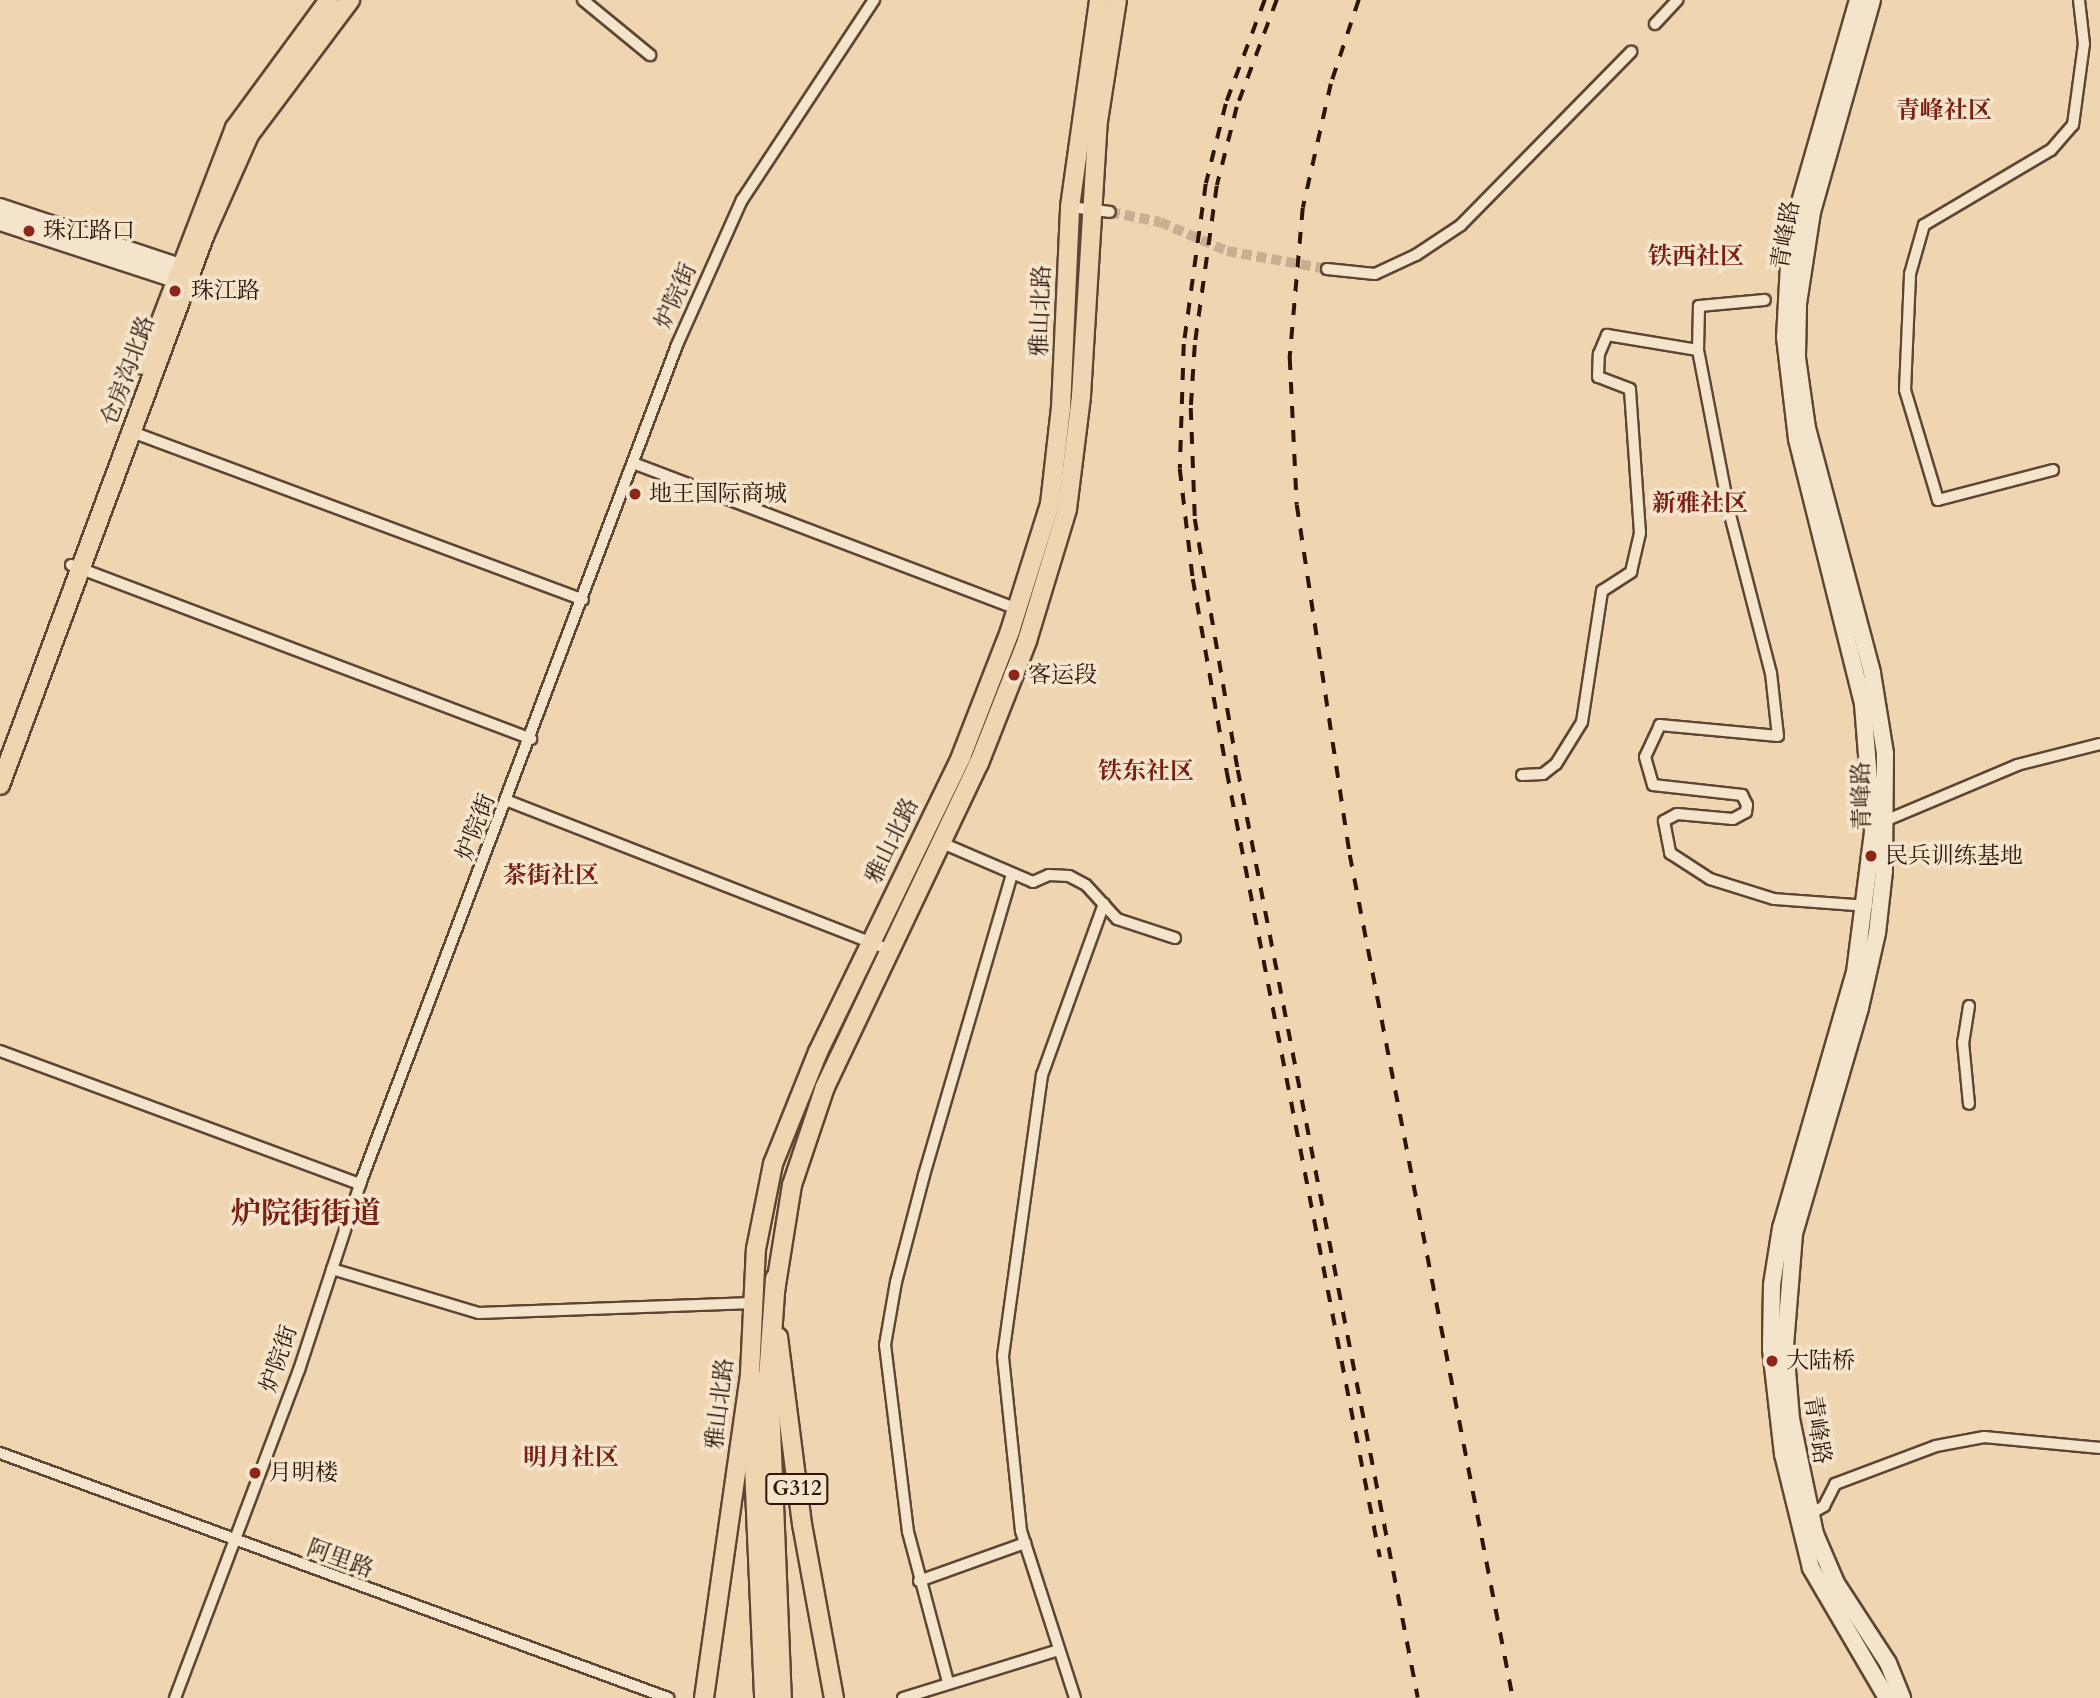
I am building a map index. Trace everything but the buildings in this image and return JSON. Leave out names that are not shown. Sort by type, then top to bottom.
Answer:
[{"type":"highway","name":"雅山北路","points":[[775,1278],[768,1379],[781,1698]]},
{"type":"highway","points":[[750,1374],[764,1698]]},
{"type":"main road","name":"仓房沟北路","points":[[0,785],[235,128],[329,0]]},
{"type":"main road","name":"仓房沟北路","points":[[0,756],[132,432],[183,275],[249,135],[350,0]]},
{"type":"main road","name":"雅山北路","points":[[704,1698],[750,1374],[756,1249],[773,1164],[818,1052],[961,757],[1017,609],[1050,504],[1061,408],[1070,207],[1099,0]]},
{"type":"main road","name":"雅山北路","points":[[834,1698],[780,1377],[775,1278],[792,1185],[825,1087],[942,843],[1027,641],[1067,509],[1101,211],[1098,121],[1117,0]]},
{"type":"main road","name":"青峰路","points":[[1858,0],[1799,206],[1789,264],[1785,337],[1797,439],[1853,654],[1880,823],[1867,906],[1846,1005],[1787,1201],[1772,1284],[1773,1383],[1822,1590],[1887,1698]]},
{"type":"main road","name":"青峰路","points":[[1872,0],[1812,212],[1798,304],[1797,358],[1807,429],[1872,673],[1885,753],[1880,823],[1880,911],[1868,973],[1802,1199],[1789,1262],[1787,1382],[1803,1517],[1836,1583],[1888,1663],[1902,1698]]},
{"type":"main road","points":[[0,207],[183,275]]},
{"type":"main road","points":[[0,222],[183,275]]},
{"type":"street","points":[[583,0],[650,55]]},
{"type":"street","name":"炉院街","points":[[175,1698],[234,1542],[360,1184],[508,802],[677,345],[742,200],[874,0]]},
{"type":"street","points":[[1655,24],[1677,0]]},
{"type":"street","points":[[2053,470],[1938,500],[1905,390],[1910,274],[1924,225],[2051,150],[2073,124],[2084,44],[2079,0]]},
{"type":"street","points":[[1327,269],[1376,274],[1416,255],[1461,225],[1631,52]]},
{"type":"street","points":[[1070,207],[1101,211]]},
{"type":"street","points":[[1765,300],[1699,306],[1698,350],[1729,511],[1771,673],[1778,736],[1660,725],[1645,757],[1653,785],[1742,795],[1747,805],[1746,812],[1733,819],[1677,814],[1664,821],[1670,853],[1710,879],[1774,899],[1867,906]]},
{"type":"street","points":[[1522,775],[1543,774],[1556,764],[1582,722],[1602,591],[1631,572],[1640,533],[1630,389],[1598,377],[1599,354],[1607,335],[1698,350]]},
{"type":"street","points":[[132,432],[583,600]]},
{"type":"street","points":[[634,463],[1017,609]]},
{"type":"street","points":[[76,567],[531,739]]},
{"type":"street","points":[[1880,823],[2017,765],[2100,744]]},
{"type":"street","points":[[508,802],[891,950]]},
{"type":"street","points":[[942,843],[1033,882],[1049,875],[1069,876],[1104,904],[1117,919],[1175,938]]},
{"type":"street","points":[[948,1682],[908,1532],[885,1345],[896,1282],[924,1175],[1012,875]]},
{"type":"street","points":[[1075,1698],[1025,1543],[1003,1356],[1042,1075],[1104,904]]},
{"type":"street","points":[[1969,1006],[1963,1042],[1969,1104]]},
{"type":"street","points":[[0,1051],[360,1184]]},
{"type":"street","points":[[332,1269],[479,1314],[753,1303]]},
{"type":"street","points":[[1803,1517],[1824,1506],[1835,1484],[1936,1446],[1984,1437],[2100,1448]]},
{"type":"street","name":"阿里路","points":[[0,1453],[234,1542],[668,1698]]},
{"type":"street","points":[[919,1581],[1025,1543]]},
{"type":"street","points":[[903,1698],[1059,1650]]},
{"type":"tunnel","points":[[1110,212],[1160,222],[1227,251],[1327,269]]},
{"type":"railway","points":[[1265,0],[1226,104],[1206,184],[1184,344],[1180,469],[1193,579],[1227,772],[1380,1557]]},
{"type":"railway","points":[[1277,0],[1237,107],[1217,186],[1195,345],[1191,408],[1195,519],[1238,770],[1418,1698]]},
{"type":"railway","points":[[1359,0],[1331,84],[1303,208],[1290,358],[1297,505],[1350,855],[1513,1698]]},
{"type":"place","name":"珠江路口","points":[[29,231]]},
{"type":"place","name":"珠江路","points":[[175,291]]},
{"type":"place","name":"地王国际商城","points":[[635,494]]},
{"type":"place","name":"客运段","points":[[1014,675]]},
{"type":"place","name":"民兵训练基地","points":[[1871,856]]},
{"type":"place","name":"大陆桥","points":[[1772,1361]]},
{"type":"place","name":"月明楼","points":[[255,1473]]},
{"type":"district","name":"青峰社区","points":[[1944,111]]},
{"type":"district","name":"铁西社区","points":[[1696,257]]},
{"type":"district","name":"新雅社区","points":[[1700,504]]},
{"type":"district","name":"铁东社区","points":[[1146,772]]},
{"type":"district","name":"茶街社区","points":[[551,876]]},
{"type":"district","name":"炉院街街道","points":[[306,1214]]},
{"type":"district","name":"明月社区","points":[[571,1458]]}]
